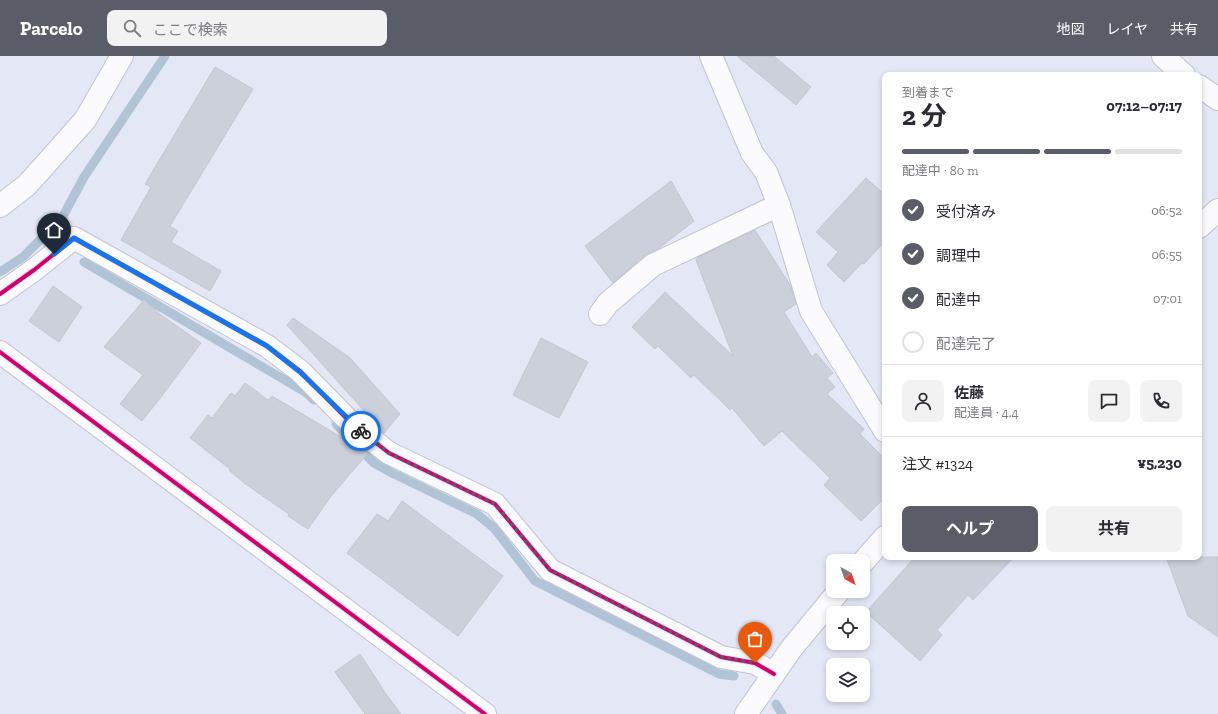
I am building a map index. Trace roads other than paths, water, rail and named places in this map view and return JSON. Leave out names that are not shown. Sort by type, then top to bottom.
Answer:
[{"type":"street","points":[[0,206],[27,185],[85,120],[122,56]]},
{"type":"street","points":[[711,56],[752,153],[766,172],[779,205],[811,311],[882,426]]},
{"type":"street","points":[[1164,56],[1181,72]]},
{"type":"street","points":[[1202,88],[1218,99]]},
{"type":"street","points":[[600,314],[608,303],[653,265],[779,205]]},
{"type":"street","points":[[1202,224],[1218,210]]},
{"type":"street","points":[[0,294],[34,270],[74,238],[267,346],[300,372],[353,425],[389,453],[495,504],[550,570],[721,657],[755,663],[774,674]]},
{"type":"street","points":[[0,352],[485,714]]},
{"type":"street","points":[[870,554],[882,540]]},
{"type":"street","points":[[751,712],[791,649],[833,598]]},
{"type":"waterway","points":[[0,272],[23,257],[62,218],[84,177],[165,56]]},
{"type":"waterway","points":[[84,262],[307,393],[314,400]]},
{"type":"waterway","points":[[336,424],[374,463],[477,514],[494,528],[535,581],[719,674],[734,676]]},
{"type":"waterway","points":[[776,704],[782,714]]}]
